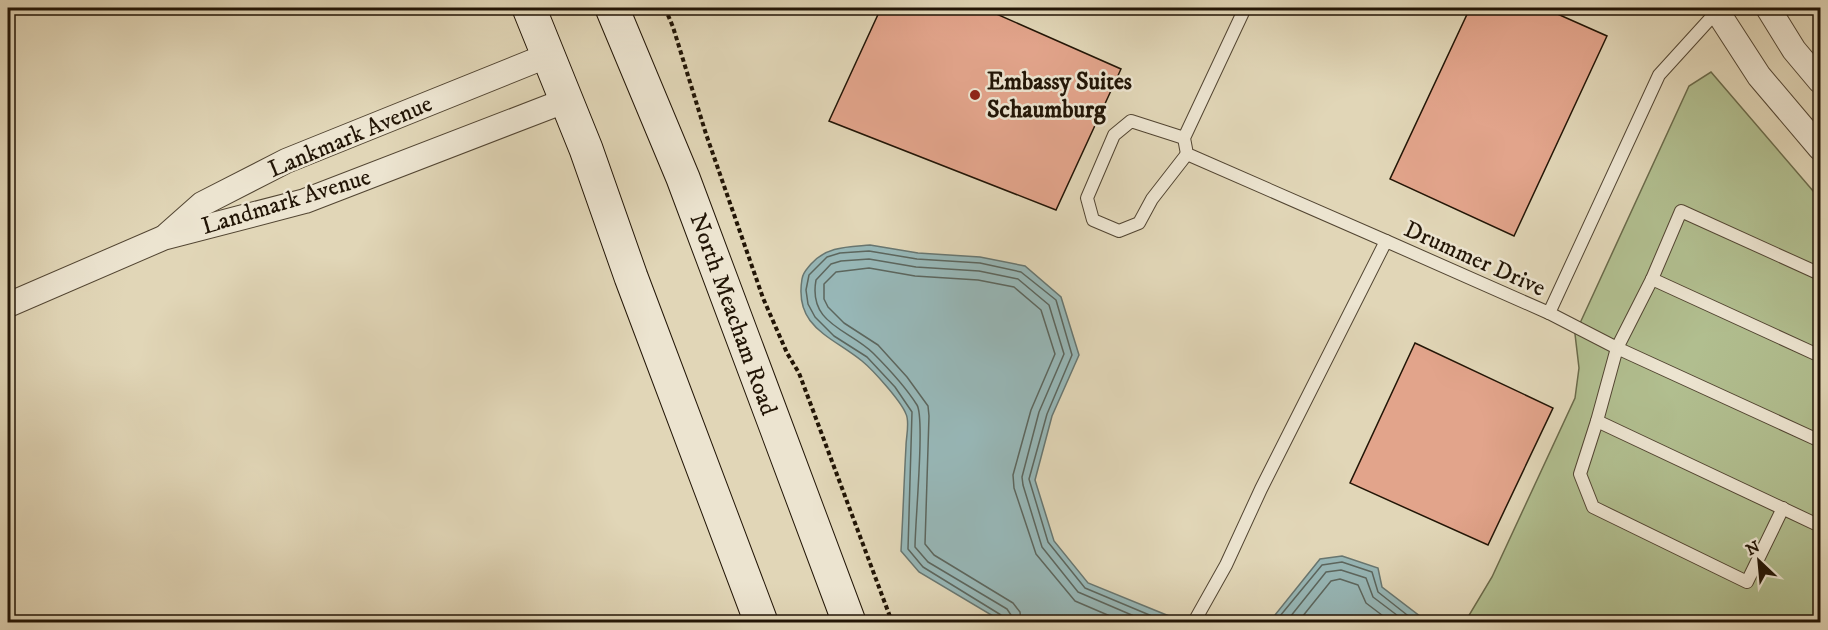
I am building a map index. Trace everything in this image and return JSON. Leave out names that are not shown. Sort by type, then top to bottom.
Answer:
[{"type":"main road","points":[[530,8],[567,100],[631,277],[762,622]]},
{"type":"main road","name":"North Meacham Road","points":[[612,8],[683,178],[849,622]]},
{"type":"street","points":[[1718,8],[1759,76],[1821,148]]},
{"type":"street","points":[[1768,8],[1794,50],[1821,81]]},
{"type":"street","name":"Lankmark Avenue","points":[[163,238],[202,204],[286,161],[549,55]]},
{"type":"street","name":"Landmark Avenue","points":[[8,305],[163,238],[305,201],[567,100]]},
{"type":"lane","points":[[1184,138],[1131,121],[1114,135],[1087,198],[1094,220],[1119,231],[1139,224],[1152,199],[1187,154],[1184,138],[1245,8]]},
{"type":"lane","name":"Drummer Drive","points":[[1194,622],[1226,566],[1261,489],[1386,241],[1549,313],[1659,75],[1718,8]]},
{"type":"lane","points":[[1187,154],[1386,241]]},
{"type":"lane","points":[[1783,508],[1747,582],[1593,507],[1580,474],[1617,348],[1652,279],[1681,211],[1821,274]]},
{"type":"lane","points":[[1652,279],[1821,356]]},
{"type":"lane","points":[[1549,313],[1617,348],[1821,441]]},
{"type":"lane","points":[[1597,421],[1821,526]]},
{"type":"path","points":[[665,8],[674,27],[706,134],[763,298],[787,354],[799,373],[892,622]]},
{"type":"green space","points":[[1711,72],[1820,199],[1820,622],[1465,622],[1492,577],[1575,398],[1579,368],[1575,334],[1689,86]]},
{"type":"water","points":[[870,245],[918,253],[980,257],[1025,266],[1061,297],[1079,355],[1052,416],[1035,480],[1054,541],[1088,583],[1169,616],[1166,622],[1003,622],[919,572],[901,551],[908,425],[906,414],[893,394],[867,365],[817,329],[804,309],[801,295],[803,274],[817,258],[838,248]]},
{"type":"water","points":[[1342,556],[1378,568],[1382,587],[1421,617],[1422,622],[1266,622],[1275,615],[1320,559]]},
{"type":"building","name":"Embassy Suites Schaumburg","points":[[881,8],[983,8],[1121,69],[1056,210],[829,121]]},
{"type":"building","points":[[1470,8],[1544,8],[1607,36],[1514,236],[1390,179]]},
{"type":"building","points":[[1415,343],[1553,408],[1488,545],[1350,483]]},
{"type":"place","name":"Embassy Suites Schaumburg","points":[[975,95]]}]
